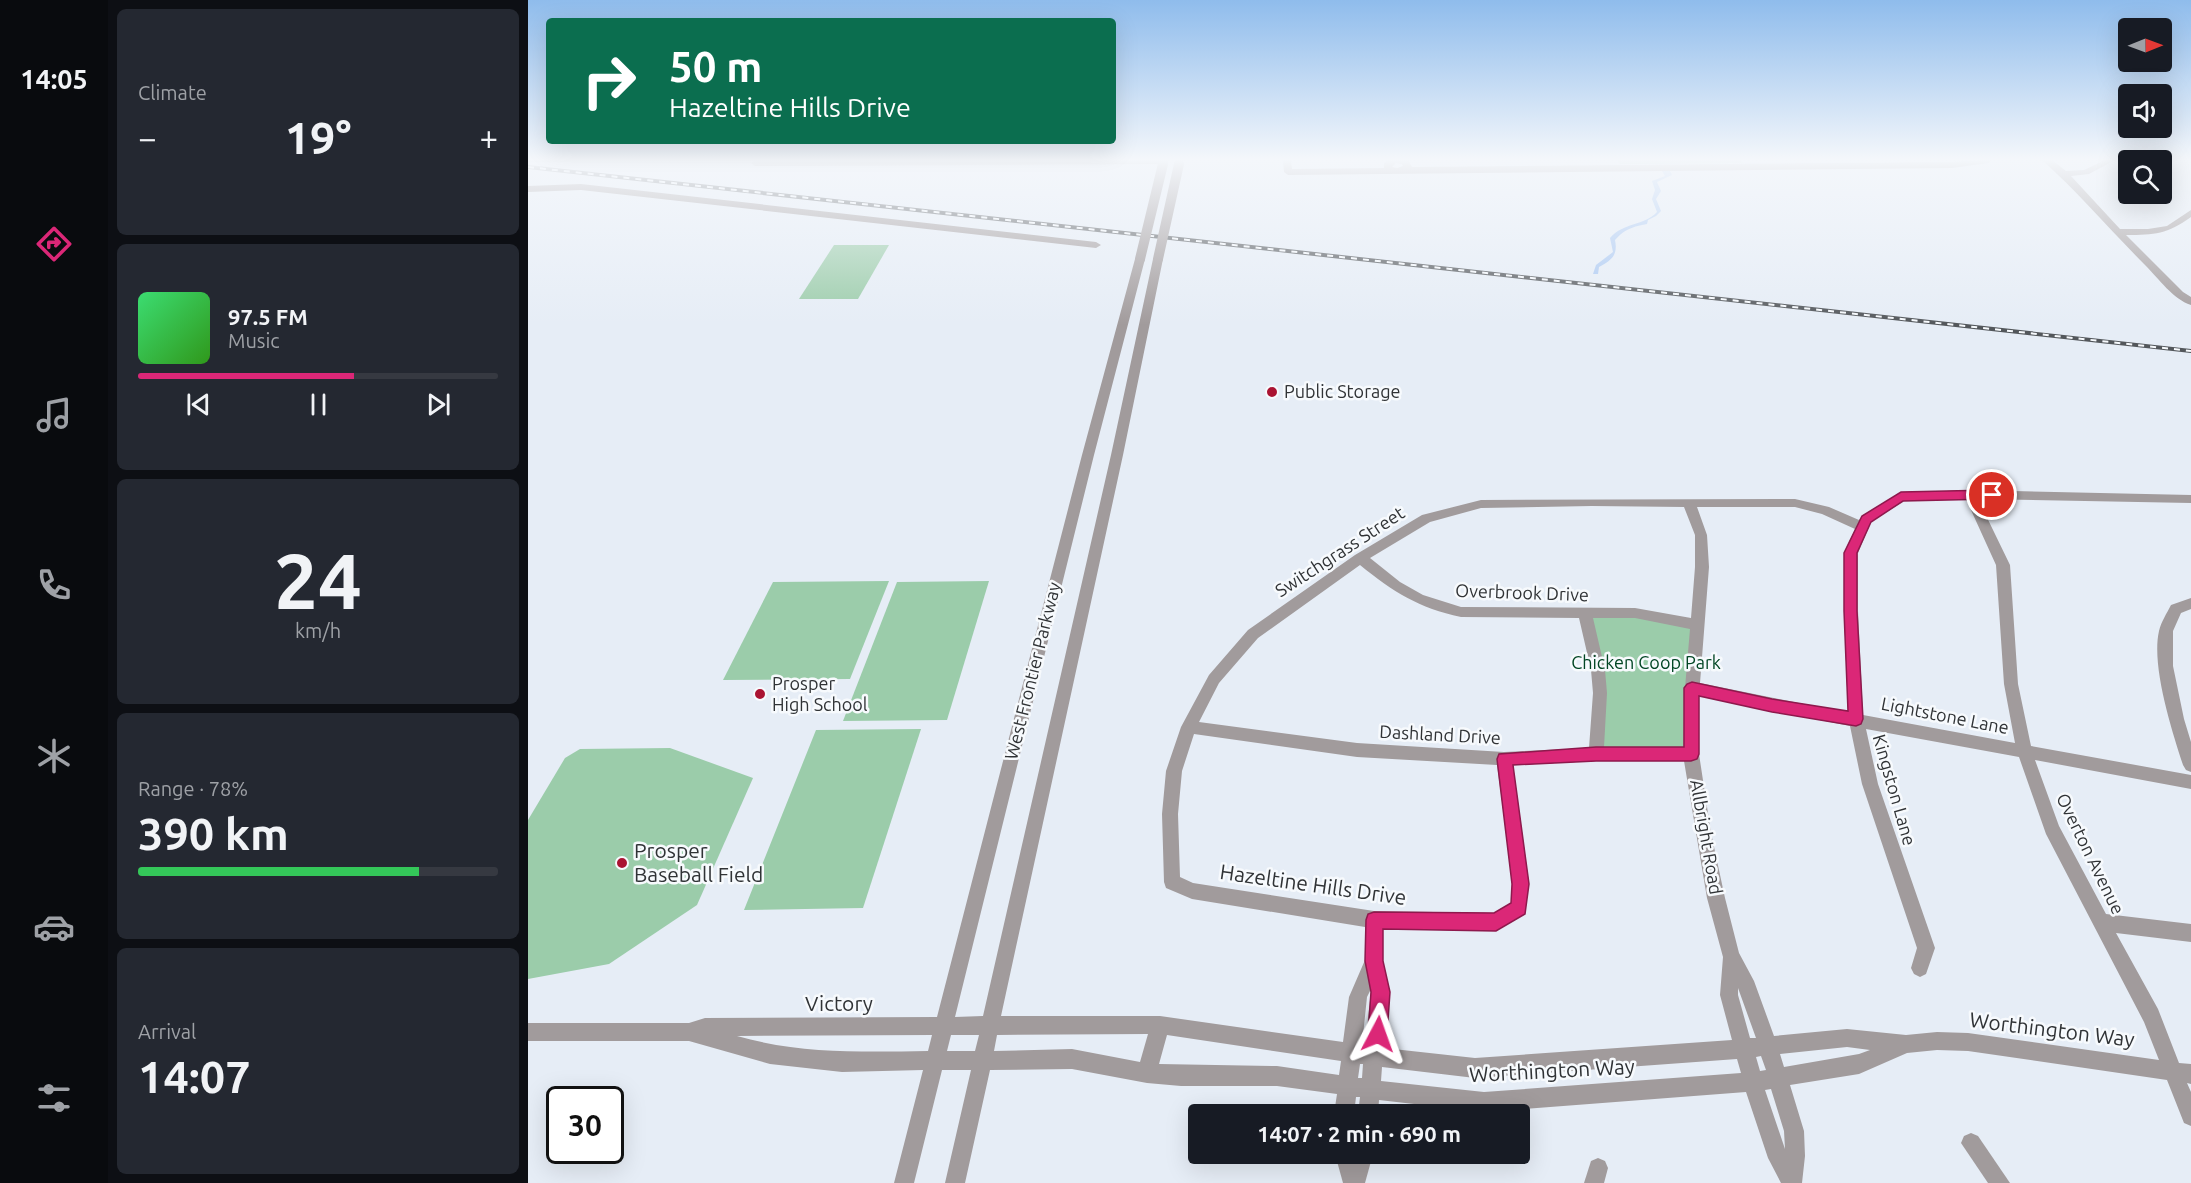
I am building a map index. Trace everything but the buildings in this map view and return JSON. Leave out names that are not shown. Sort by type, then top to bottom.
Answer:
[{"type":"street","points":[[831,215],[1096,245]]},
{"type":"street","name":"West Frontier Parkway","points":[[904,1183],[1151,215]]},
{"type":"street","name":"West Frontier Parkway","points":[[955,1183],[1168,215]]},
{"type":"street","points":[[2102,215],[2179,294],[2191,302]]},
{"type":"street","points":[[2117,232],[2148,232],[2170,228],[2189,216]]},
{"type":"street","name":"Kingston Lane","points":[[1920,968],[1926,948],[1870,784],[1856,719],[1851,553],[1866,519],[1901,497],[1970,494],[2191,499]]},
{"type":"street","name":"Overton Avenue","points":[[1970,494],[2003,565],[2011,684],[2024,750],[2052,829],[2182,1072],[2191,1116]]},
{"type":"street","name":"Allbright Road","points":[[1689,503],[1701,535],[1702,567],[1692,688],[1691,754],[1714,887],[1731,956],[1748,987],[1794,1131],[1795,1156],[1792,1183]]},
{"type":"street","name":"Switchgrass Street","points":[[1172,882],[1170,814],[1174,771],[1189,727],[1214,679],[1253,634],[1360,558],[1426,518],[1482,504],[1795,503],[1825,510],[1863,527]]},
{"type":"street","name":"Overbrook Drive","points":[[1360,558],[1408,595],[1437,607],[1461,612],[1635,613],[1696,625]]},
{"type":"street","points":[[2191,603],[2176,609],[2166,631],[2166,666],[2176,719],[2191,765]]},
{"type":"street","points":[[1585,614],[1598,670],[1600,693],[1596,754]]},
{"type":"street","name":"Lightstone Lane","points":[[1692,688],[1772,705],[2191,782]]},
{"type":"street","name":"Dashland Drive","points":[[1189,727],[1357,750],[1504,759],[1596,754],[1691,754]]},
{"type":"street","name":"Hazeltine Hills Drive","points":[[1172,882],[1192,891],[1374,920],[1496,922],[1519,908],[1521,884],[1504,759]]},
{"type":"street","points":[[1369,1104],[1380,992],[1374,961],[1374,920]]},
{"type":"street","points":[[2102,922],[2191,933]]},
{"type":"street","name":"Allbright Road","points":[[1731,956],[1729,995],[1762,1113],[1778,1158],[1792,1183]]},
{"type":"street","points":[[1345,1104],[1358,997],[1374,961]]},
{"type":"street","points":[[1147,1073],[1160,1025]]},
{"type":"street","name":"Worthington Way","points":[[990,1026],[1160,1025],[1351,1053],[1475,1068],[1847,1038],[1906,1044],[1937,1041],[1968,1042],[2182,1072]]},
{"type":"street","name":"Victory","points":[[689,1032],[705,1027],[990,1026]]},
{"type":"street","name":"Victory","points":[[528,1032],[689,1032],[770,1055],[842,1062],[982,1061]]},
{"type":"street","name":"Worthington Way","points":[[982,1061],[1071,1059],[1147,1073],[1181,1076],[1277,1076],[1371,1087],[1428,1097],[1484,1102],[1753,1082],[1859,1064],[1906,1044]]},
{"type":"street","points":[[1971,1143],[2000,1183]]},
{"type":"street","points":[[1348,1164],[1354,1183]]},
{"type":"street","points":[[1354,1183],[1360,1164]]},
{"type":"green space","points":[[834,245],[889,245],[858,299],[799,299]]},
{"type":"green space","points":[[889,581],[850,679],[723,680],[773,582]]},
{"type":"green space","points":[[989,581],[947,720],[843,721],[897,582]]},
{"type":"green space","name":"Chicken Coop Park","points":[[1635,613],[1696,625],[1691,754],[1596,754],[1600,693],[1585,614]]},
{"type":"green space","points":[[921,729],[863,908],[744,910],[816,730]]},
{"type":"green space","name":"Prosper Baseball Field","points":[[670,748],[753,778],[697,905],[609,964],[528,979],[528,820],[565,758],[580,749]]},
{"type":"water","points":[[1657,215],[1648,220],[1647,224],[1630,229],[1619,236],[1615,240],[1616,250],[1613,256],[1599,267],[1598,274],[1593,274],[1596,265],[1613,252],[1610,238],[1621,229]]},
{"type":"railway","points":[[964,215],[2191,351]]},
{"type":"place","name":"Public Storage","points":[[1272,392]]},
{"type":"place","name":"Prosper High School","points":[[760,694]]},
{"type":"place","name":"Prosper Baseball Field","points":[[622,863]]},
{"type":"route","points":[[1378,1034],[1380,992],[1374,961],[1374,920],[1496,922],[1519,908],[1521,884],[1504,759],[1596,754],[1691,754],[1692,688],[1772,705],[1856,719],[1851,553],[1866,519],[1901,497],[1992,495]]}]
